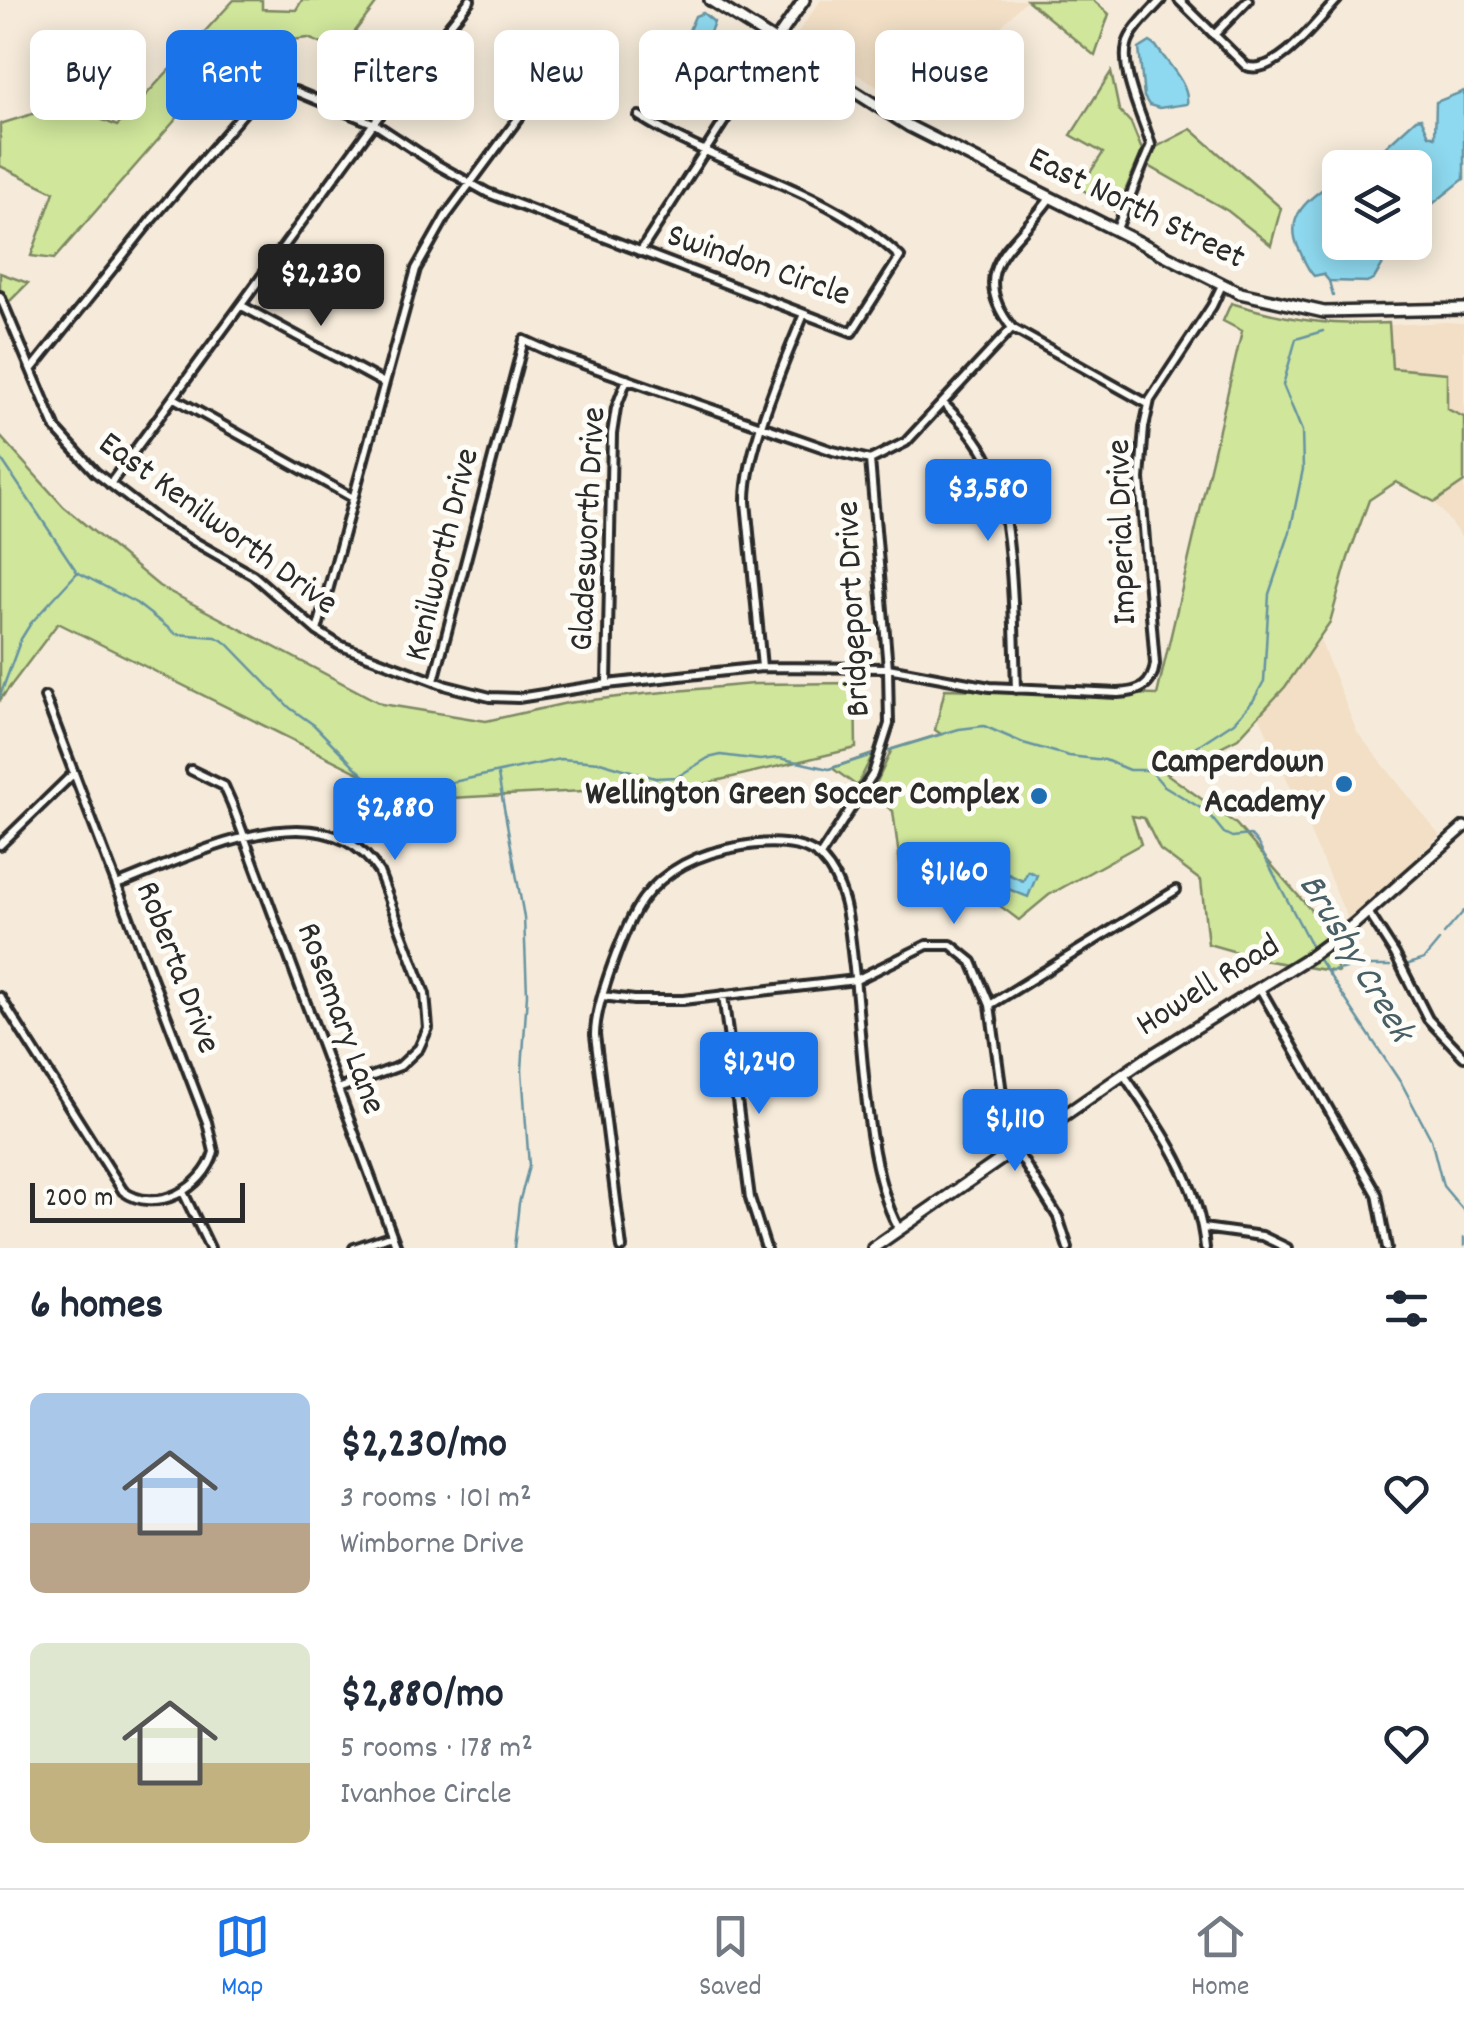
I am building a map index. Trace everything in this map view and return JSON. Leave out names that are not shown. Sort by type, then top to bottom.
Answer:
[{"type":"main road","name":"East North Street","points":[[710,0],[756,30]]},
{"type":"main road","points":[[783,30],[804,0]]},
{"type":"main road","name":"East North Street","points":[[855,92],[909,126],[1116,232],[1222,285],[1257,298],[1324,312],[1464,309]]},
{"type":"main road","name":"Howell Road","points":[[881,1246],[1124,1074],[1333,941],[1464,827]]},
{"type":"street","points":[[110,484],[428,50],[470,0]]},
{"type":"street","points":[[1116,232],[1151,146],[1135,108],[1125,48],[1131,34],[1161,0]]},
{"type":"street","points":[[1179,0],[1246,66],[1256,70],[1266,68],[1285,54],[1337,0]]},
{"type":"street","points":[[1214,35],[1248,0]]},
{"type":"street","name":"Swindon Circle","points":[[31,370],[152,219],[262,94],[274,90],[290,90],[375,124],[470,184],[852,332],[900,257],[817,198],[705,152]]},
{"type":"street","points":[[317,631],[416,269],[437,230],[517,120]]},
{"type":"street","points":[[647,120],[705,152]]},
{"type":"street","points":[[640,252],[725,120]]},
{"type":"street","points":[[1050,198],[1000,257],[993,272],[995,300],[1012,328],[1148,404]]},
{"type":"street","name":"Imperial Drive","points":[[1152,678],[1155,658],[1140,480],[1148,404],[1222,285]]},
{"type":"street","name":"East Kenilworth Drive","points":[[0,296],[61,436],[110,484],[160,522],[254,574],[317,631],[348,650],[434,681]]},
{"type":"street","points":[[242,306],[384,382]]},
{"type":"street","points":[[762,667],[746,495],[749,466],[804,314]]},
{"type":"street","points":[[870,460],[901,446],[1012,328]]},
{"type":"street","name":"Kenilworth Drive","points":[[870,460],[548,352],[524,340],[434,681],[466,692],[508,698],[762,667],[888,668],[1016,689],[1132,692],[1152,678]]},
{"type":"street","name":"Gladesworth Drive","points":[[607,684],[612,434],[616,408],[628,378]]},
{"type":"street","points":[[174,398],[353,498]]},
{"type":"street","points":[[943,403],[979,444],[1000,489],[1016,689]]},
{"type":"street","name":"Bridgeport Drive","points":[[820,856],[876,766],[886,740],[890,712],[870,460]]},
{"type":"street","name":"Roberta Drive","points":[[45,697],[214,1146],[208,1167],[182,1192]]},
{"type":"street","name":"Rosemary Lane","points":[[191,770],[224,786],[397,1248]]},
{"type":"street","points":[[0,845],[74,773]]},
{"type":"street","points":[[118,884],[263,831],[302,830],[344,841],[372,861],[425,994],[428,1028],[419,1048],[400,1066],[338,1089]]},
{"type":"street","points":[[622,1248],[595,1035],[603,996],[639,905],[654,886],[677,868],[704,855],[754,844],[793,845],[820,856],[843,896],[880,1176],[887,1206],[900,1230]]},
{"type":"street","points":[[990,1005],[1176,890]]},
{"type":"street","points":[[1368,912],[1428,1019],[1464,1057]]},
{"type":"street","points":[[603,996],[658,1001],[856,980],[921,946],[946,944],[960,950],[972,962],[990,1005],[1004,1124],[1058,1216],[1068,1248]]},
{"type":"street","points":[[1259,988],[1377,1194],[1387,1248]]},
{"type":"street","points":[[724,995],[750,1198],[766,1248]]},
{"type":"street","points":[[0,998],[122,1191],[149,1201],[182,1192],[210,1248]]},
{"type":"street","points":[[1124,1074],[1175,1153],[1203,1228],[1205,1248]]},
{"type":"street","points":[[1203,1228],[1254,1234],[1287,1248]]},
{"type":"street","points":[[354,1248],[392,1234]]},
{"type":"shaded area","points":[[821,0],[1026,0],[998,30],[875,30],[875,85],[855,74],[855,30],[800,30]]},
{"type":"shaded area","points":[[1464,323],[1464,417],[1391,368],[1388,325]]},
{"type":"shaded area","points":[[1464,482],[1464,541],[1435,502]]},
{"type":"shaded area","name":"Camperdown Academy","points":[[1320,640],[1357,732],[1440,835],[1349,922],[1259,715]]},
{"type":"green space","points":[[234,0],[262,0],[262,9],[296,10],[302,0],[379,0],[356,30],[317,30],[317,42],[297,39],[297,30],[206,30]]},
{"type":"green space","points":[[1027,0],[1093,0],[1109,14],[1095,56]]},
{"type":"green space","points":[[1111,72],[1119,110],[1131,123],[1142,150],[1191,129],[1281,208],[1271,245],[1228,211],[1149,166],[1142,151],[1116,212],[1080,188],[1103,153],[1071,135]]},
{"type":"green space","points":[[166,73],[166,120],[175,120],[54,259],[31,256],[54,192],[0,166],[0,124],[30,115],[30,120],[103,120],[117,126],[123,120],[146,120],[146,95]]},
{"type":"green space","points":[[0,273],[28,283],[0,311]]},
{"type":"green space","points":[[1231,303],[1309,321],[1389,323],[1392,368],[1447,373],[1447,409],[1464,417],[1464,482],[1435,502],[1396,482],[1369,500],[1330,622],[1285,687],[1238,738],[1167,774],[1236,824],[1328,930],[1338,972],[1268,961],[1208,944],[1201,881],[1160,850],[1144,818],[1132,816],[1141,844],[1049,895],[1019,920],[978,892],[952,882],[903,887],[893,811],[871,795],[892,749],[941,734],[935,730],[945,689],[1157,695],[1242,331],[1223,321]]},
{"type":"green space","points":[[0,436],[64,507],[159,586],[382,704],[486,721],[567,703],[643,694],[752,684],[855,683],[856,748],[699,785],[413,800],[58,623],[0,700]]},
{"type":"green space","points":[[873,754],[857,786],[832,768]]},
{"type":"water","points":[[703,13],[714,22],[711,30],[689,30],[695,16]]},
{"type":"water","points":[[1150,42],[1181,81],[1187,104],[1159,108],[1149,105],[1144,97],[1139,49]]},
{"type":"water","points":[[1464,91],[1464,179],[1432,204],[1432,150],[1382,150],[1416,119],[1421,118],[1429,135],[1435,137],[1436,102]]},
{"type":"water","points":[[1321,191],[1322,260],[1385,260],[1369,282],[1329,281],[1323,274],[1314,276],[1305,262],[1294,235],[1295,224],[1304,206]]},
{"type":"water","points":[[1028,871],[1037,875],[1028,897],[1003,887],[1008,874],[1023,881]]},
{"type":"waterway","points":[[1329,281],[1333,296]]},
{"type":"waterway","points":[[883,752],[959,729],[984,726],[1023,743],[1069,756],[1105,760],[1129,770],[1150,770],[1185,754],[1234,722],[1264,681],[1269,594],[1290,532],[1303,469],[1302,431],[1283,385],[1296,339],[1323,331]]},
{"type":"waterway","name":"Brushy Creek","points":[[0,457],[77,572],[136,603],[176,634],[216,637],[227,643],[290,708],[314,725],[383,791],[402,793],[560,759],[600,762],[655,778],[677,777],[708,758],[721,755],[779,758],[829,769],[875,754]]},
{"type":"waterway","points":[[0,696],[31,623],[77,573]]},
{"type":"waterway","name":"Brushy Creek","points":[[1151,771],[1163,785],[1207,812],[1224,833],[1232,837],[1250,835],[1314,951]]},
{"type":"waterway","points":[[498,775],[524,917],[527,994],[522,1070],[529,1166],[519,1203],[514,1248]]},
{"type":"waterway","points":[[1444,934],[1464,911]]},
{"type":"waterway","points":[[1406,965],[1424,959],[1439,941]]},
{"type":"waterway","name":"Brushy Creek","points":[[1318,958],[1403,1086],[1431,1139],[1443,1186],[1464,1211]]},
{"type":"waterway","points":[[1328,972],[1356,966],[1390,966]]},
{"type":"waterway","name":"Brushy Creek","points":[[1464,1238],[1464,1246]]},
{"type":"place","name":"Camperdown Academy","points":[[1344,784]]},
{"type":"place","name":"Wellington Green Soccer Complex","points":[[1039,796]]}]
